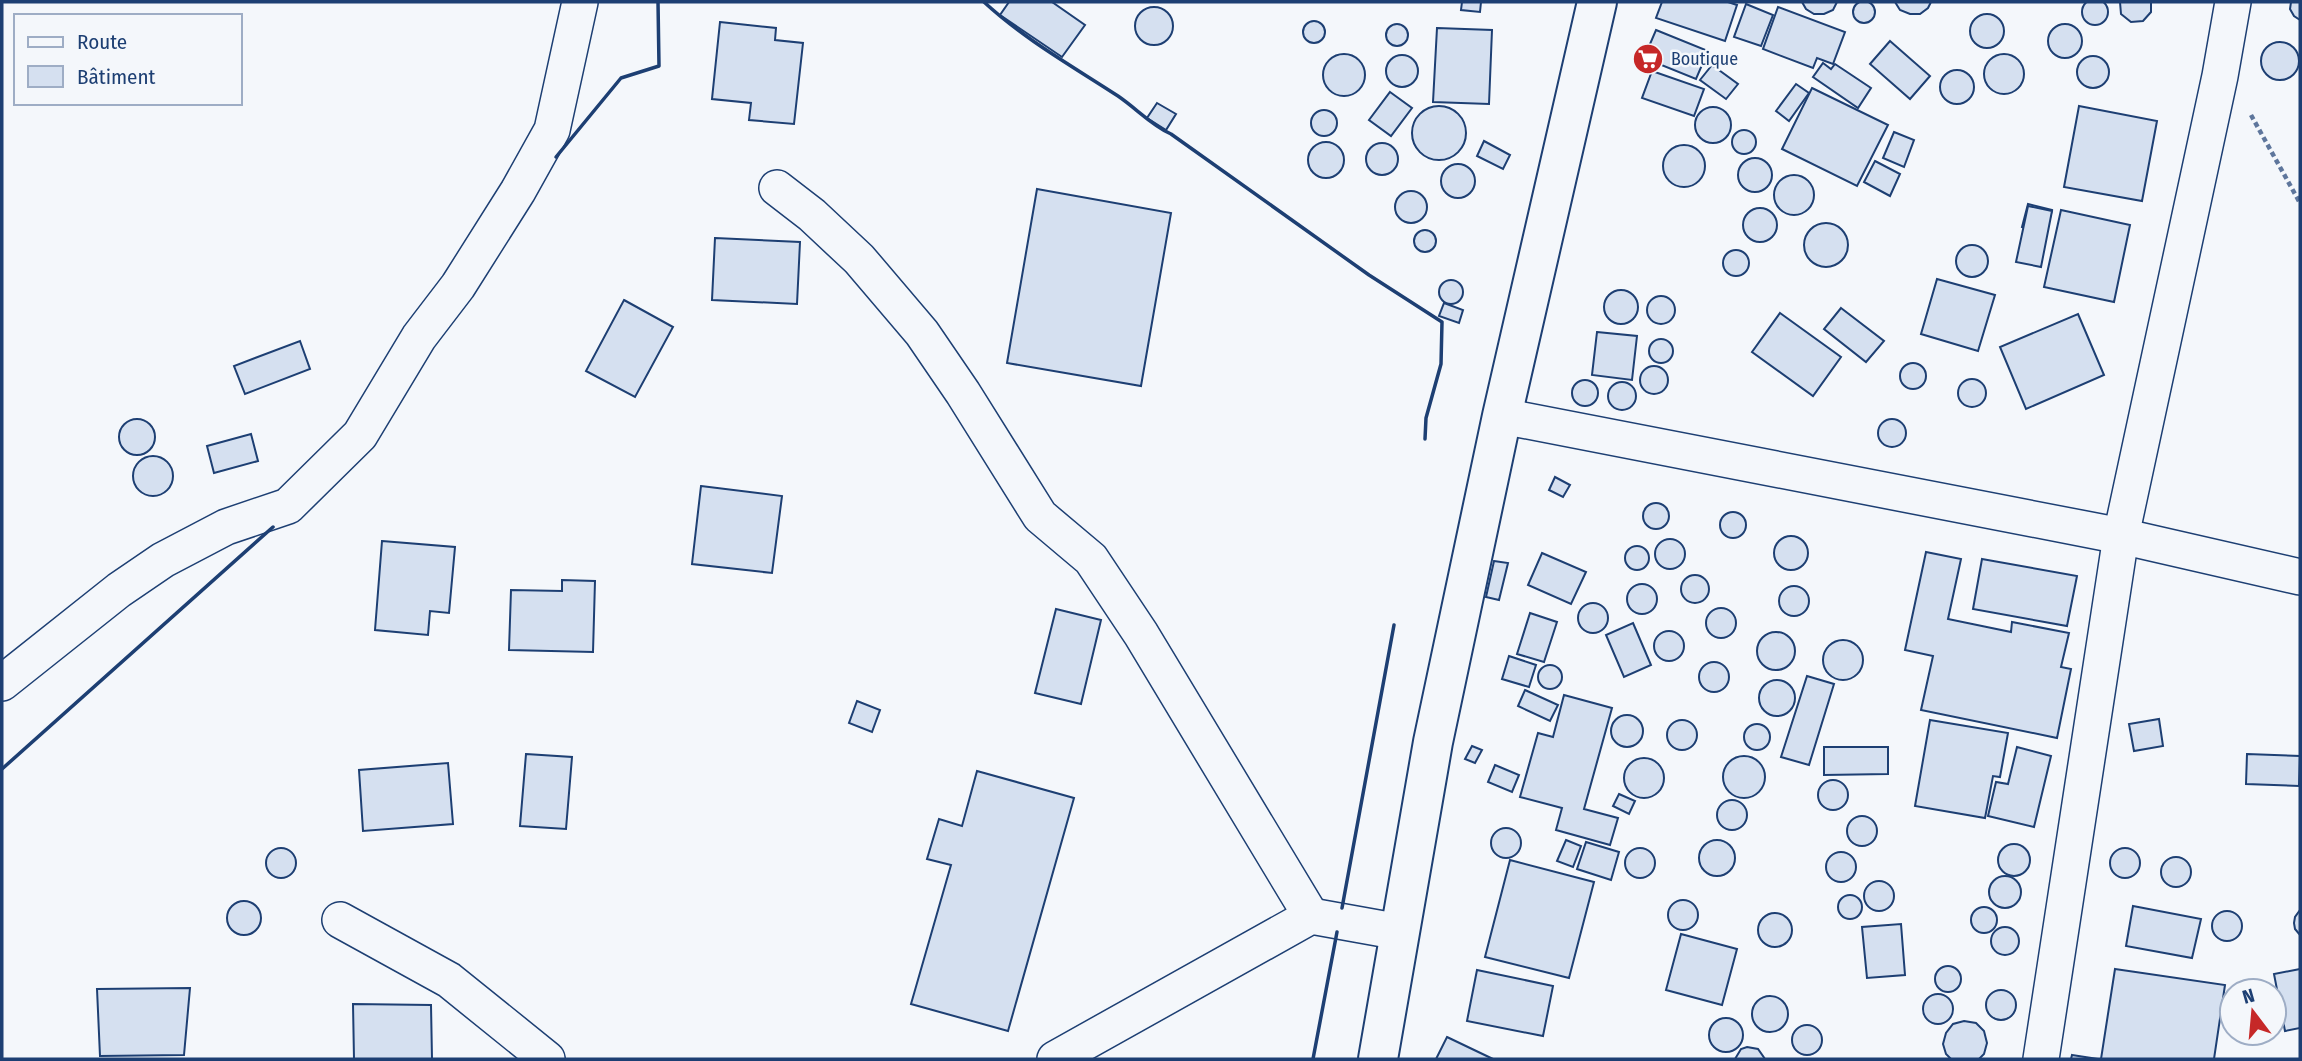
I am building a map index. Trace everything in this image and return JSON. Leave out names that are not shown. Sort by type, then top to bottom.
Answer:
[{"type":"main road","points":[[1378,1059],[1433,742],[1502,416],[1597,2]]},
{"type":"street","points":[[2,683],[119,590],[163,560],[226,527],[288,506],[360,435],[419,337],[458,286],[511,202],[552,130],[580,2]]},
{"type":"street","points":[[2041,1059],[2121,536],[2220,76],[2233,2]]},
{"type":"street","points":[[777,188],[812,215],[859,259],[913,322],[963,393],[1040,516],[1091,559],[1141,634],[1311,916]]},
{"type":"street","points":[[1502,416],[2121,536],[2300,577]]},
{"type":"street","points":[[1055,1059],[1311,916],[1400,932]]},
{"type":"street","points":[[340,920],[449,980],[547,1059]]},
{"type":"path","points":[[2220,76],[2237,90],[2300,203]]},
{"type":"building","points":[[2095,-1],[2104,3],[2108,12],[2104,21],[2095,25],[2086,21],[2082,12],[2086,3]]},
{"type":"building","points":[[1864,1],[1872,4],[1875,12],[1872,20],[1864,23],[1856,20],[1853,12],[1856,4]]},
{"type":"building","points":[[1009,2],[1052,2],[1085,25],[1062,57],[1000,15]]},
{"type":"building","points":[[1462,2],[1481,2],[1480,12],[1461,10]]},
{"type":"building","points":[[1662,2],[1728,2],[1737,5],[1725,41],[1656,18]]},
{"type":"building","points":[[1802,2],[1837,2],[1833,10],[1814,14],[1806,9]]},
{"type":"building","points":[[1895,2],[1931,2],[1920,14],[1910,14],[1900,10]]},
{"type":"building","points":[[2120,2],[2151,2],[2151,12],[2143,21],[2131,22],[2121,14]]},
{"type":"building","points":[[2291,2],[2300,2],[2300,20],[2290,9]]},
{"type":"building","points":[[1746,4],[1773,15],[1761,46],[1734,37]]},
{"type":"building","points":[[1154,7],[1167,13],[1173,26],[1167,39],[1154,45],[1141,39],[1135,26],[1141,13]]},
{"type":"building","points":[[1778,7],[1845,32],[1833,64],[1817,58],[1813,68],[1763,49]]},
{"type":"building","points":[[1987,14],[1999,19],[2004,31],[1999,43],[1987,48],[1975,43],[1970,31],[1975,19]]},
{"type":"building","points":[[1314,21],[1322,24],[1325,32],[1322,40],[1314,43],[1306,40],[1303,32],[1306,24]]},
{"type":"building","points":[[720,22],[776,28],[775,40],[803,43],[794,124],[749,120],[751,103],[712,99]]},
{"type":"building","points":[[1397,24],[1405,27],[1408,35],[1405,43],[1397,46],[1389,43],[1386,35],[1389,27]]},
{"type":"building","points":[[2065,24],[2077,29],[2082,41],[2077,53],[2065,58],[2053,53],[2048,41],[2053,29]]},
{"type":"building","points":[[1437,28],[1492,30],[1489,104],[1433,102]]},
{"type":"building","points":[[1656,30],[1708,51],[1696,79],[1644,58]]},
{"type":"building","points":[[1890,41],[1930,76],[1910,99],[1870,64]]},
{"type":"building","points":[[2280,42],[2293,48],[2299,61],[2293,74],[2280,80],[2267,74],[2261,61],[2267,48]]},
{"type":"building","points":[[1344,54],[1359,60],[1365,75],[1359,90],[1344,96],[1329,90],[1323,75],[1329,60]]},
{"type":"building","points":[[2004,54],[2018,60],[2024,74],[2018,88],[2004,94],[1990,88],[1984,74],[1990,60]]},
{"type":"building","points":[[1402,55],[1414,59],[1418,71],[1414,83],[1402,87],[1390,83],[1386,71],[1390,59]]},
{"type":"building","points":[[2093,56],[2105,60],[2109,72],[2105,84],[2093,88],[2081,84],[2077,72],[2081,60]]},
{"type":"building","points":[[1823,63],[1831,69],[1835,64],[1871,88],[1858,108],[1813,77]]},
{"type":"building","points":[[1712,65],[1738,84],[1726,99],[1700,80]]},
{"type":"building","points":[[1957,70],[1969,75],[1974,87],[1969,99],[1957,104],[1945,99],[1940,87],[1945,75]]},
{"type":"building","points":[[1652,71],[1704,89],[1694,116],[1642,98]]},
{"type":"building","points":[[1796,84],[1809,93],[1789,121],[1776,111]]},
{"type":"building","points":[[1812,88],[1888,125],[1857,186],[1782,149]]},
{"type":"building","points":[[1390,92],[1412,108],[1391,136],[1369,120]]},
{"type":"building","points":[[1157,103],[1176,114],[1166,130],[1147,118]]},
{"type":"building","points":[[1439,106],[1458,114],[1466,133],[1458,152],[1439,160],[1420,152],[1412,133],[1420,114]]},
{"type":"building","points":[[2079,106],[2157,121],[2142,201],[2064,187]]},
{"type":"building","points":[[1713,107],[1726,112],[1731,125],[1726,138],[1713,143],[1700,138],[1695,125],[1700,112]]},
{"type":"building","points":[[1324,110],[1333,114],[1337,123],[1333,132],[1324,136],[1315,132],[1311,123],[1315,114]]},
{"type":"building","points":[[1744,130],[1752,134],[1756,142],[1752,150],[1744,154],[1736,150],[1732,142],[1736,134]]},
{"type":"building","points":[[1894,132],[1914,140],[1904,167],[1883,158]]},
{"type":"building","points":[[1484,141],[1510,155],[1503,169],[1477,156]]},
{"type":"building","points":[[1326,142],[1339,147],[1344,160],[1339,173],[1326,178],[1313,173],[1308,160],[1313,147]]},
{"type":"building","points":[[1382,143],[1393,148],[1398,159],[1393,170],[1382,175],[1371,170],[1366,159],[1371,148]]},
{"type":"building","points":[[1684,145],[1699,151],[1705,166],[1699,181],[1684,187],[1669,181],[1663,166],[1669,151]]},
{"type":"building","points":[[1755,158],[1767,163],[1772,175],[1767,187],[1755,192],[1743,187],[1738,175],[1743,163]]},
{"type":"building","points":[[1875,161],[1900,174],[1890,196],[1864,182]]},
{"type":"building","points":[[1458,164],[1470,169],[1475,181],[1470,193],[1458,198],[1446,193],[1441,181],[1446,169]]},
{"type":"building","points":[[1794,175],[1802,176],[1808,181],[1813,187],[1813,203],[1808,209],[1802,214],[1794,215],[1786,214],[1780,209],[1775,203],[1774,195],[1775,187],[1780,181],[1786,176]]},
{"type":"building","points":[[1037,189],[1171,213],[1141,386],[1007,363]]},
{"type":"building","points":[[1411,191],[1422,196],[1427,207],[1422,218],[1411,223],[1400,218],[1395,207],[1400,196]]},
{"type":"building","points":[[2028,204],[2052,210],[2046,234],[2022,227]]},
{"type":"building","points":[[2028,206],[2052,211],[2041,267],[2016,262]]},
{"type":"building","points":[[1760,208],[1772,213],[1777,225],[1772,237],[1760,242],[1748,237],[1743,225],[1748,213]]},
{"type":"building","points":[[2061,210],[2130,225],[2114,302],[2044,287]]},
{"type":"building","points":[[1826,223],[1835,224],[1842,229],[1847,236],[1847,254],[1842,261],[1835,266],[1826,267],[1817,266],[1810,261],[1805,254],[1804,245],[1805,236],[1810,229],[1817,224]]},
{"type":"building","points":[[1425,230],[1433,233],[1436,241],[1433,249],[1425,252],[1417,249],[1414,241],[1417,233]]},
{"type":"building","points":[[715,238],[800,242],[797,304],[712,300]]},
{"type":"building","points":[[1972,245],[1983,250],[1988,261],[1983,272],[1972,277],[1961,272],[1956,261],[1961,250]]},
{"type":"building","points":[[1736,250],[1745,254],[1749,263],[1745,272],[1736,276],[1727,272],[1723,263],[1727,254]]},
{"type":"building","points":[[1937,279],[1995,295],[1978,351],[1921,334]]},
{"type":"building","points":[[1451,280],[1460,283],[1463,292],[1460,301],[1451,304],[1442,301],[1439,292],[1442,283]]},
{"type":"building","points":[[1621,290],[1633,295],[1638,307],[1633,319],[1621,324],[1609,319],[1604,307],[1609,295]]},
{"type":"building","points":[[1661,296],[1671,300],[1675,310],[1671,320],[1661,324],[1651,320],[1647,310],[1651,300]]},
{"type":"building","points":[[624,300],[673,327],[635,397],[586,371]]},
{"type":"building","points":[[1444,303],[1463,310],[1459,323],[1439,316]]},
{"type":"building","points":[[1841,308],[1884,341],[1866,362],[1824,329]]},
{"type":"building","points":[[1780,313],[1841,357],[1813,396],[1752,352]]},
{"type":"building","points":[[2078,314],[2104,375],[2026,409],[2000,347]]},
{"type":"building","points":[[1597,332],[1637,336],[1632,380],[1592,375]]},
{"type":"building","points":[[1661,339],[1669,343],[1673,351],[1669,359],[1661,363],[1653,359],[1649,351],[1653,343]]},
{"type":"building","points":[[300,341],[310,369],[245,394],[234,366]]},
{"type":"building","points":[[1913,363],[1923,366],[1926,376],[1923,386],[1913,389],[1903,386],[1900,376],[1903,366]]},
{"type":"building","points":[[1654,366],[1664,370],[1668,380],[1664,390],[1654,394],[1644,390],[1640,380],[1644,370]]},
{"type":"building","points":[[1972,379],[1982,383],[1986,393],[1982,403],[1972,407],[1962,403],[1958,393],[1962,383]]},
{"type":"building","points":[[1585,380],[1594,384],[1598,393],[1594,402],[1585,406],[1576,402],[1572,393],[1576,384]]},
{"type":"building","points":[[1622,382],[1632,386],[1636,396],[1632,406],[1622,410],[1612,406],[1608,396],[1612,386]]},
{"type":"building","points":[[137,419],[150,424],[155,437],[150,450],[137,455],[124,450],[119,437],[124,424]]},
{"type":"building","points":[[1892,419],[1902,423],[1906,433],[1902,443],[1892,447],[1882,443],[1878,433],[1882,423]]},
{"type":"building","points":[[251,434],[258,461],[214,473],[207,446]]},
{"type":"building","points":[[153,456],[167,462],[173,476],[167,490],[153,496],[139,490],[133,476],[139,462]]},
{"type":"building","points":[[1555,477],[1570,485],[1563,497],[1549,490]]},
{"type":"building","points":[[701,486],[782,496],[772,573],[692,564]]},
{"type":"building","points":[[1656,503],[1665,507],[1669,516],[1665,525],[1656,529],[1647,525],[1643,516],[1647,507]]},
{"type":"building","points":[[1733,512],[1742,516],[1746,525],[1742,534],[1733,538],[1724,534],[1720,525],[1724,516]]},
{"type":"building","points":[[1791,536],[1803,541],[1808,553],[1803,565],[1791,570],[1779,565],[1774,553],[1779,541]]},
{"type":"building","points":[[1670,539],[1681,543],[1685,554],[1681,565],[1670,569],[1659,565],[1655,554],[1659,543]]},
{"type":"building","points":[[382,541],[455,547],[449,613],[430,611],[428,635],[375,630]]},
{"type":"building","points":[[1637,546],[1646,549],[1649,558],[1646,567],[1637,570],[1628,567],[1625,558],[1628,549]]},
{"type":"building","points":[[1926,552],[1961,559],[1948,619],[2011,632],[2012,622],[2069,633],[2061,667],[2071,669],[2057,738],[1921,710],[1933,656],[1905,650]]},
{"type":"building","points":[[1542,553],[1586,572],[1571,604],[1528,585]]},
{"type":"building","points":[[1982,559],[2077,576],[2067,626],[1973,609]]},
{"type":"building","points":[[1494,561],[1508,563],[1499,600],[1486,597]]},
{"type":"building","points":[[1695,575],[1705,579],[1709,589],[1705,599],[1695,603],[1685,599],[1681,589],[1685,579]]},
{"type":"building","points":[[562,580],[595,581],[593,652],[509,650],[511,590],[562,591]]},
{"type":"building","points":[[1642,584],[1653,588],[1657,599],[1653,610],[1642,614],[1631,610],[1627,599],[1631,588]]},
{"type":"building","points":[[1794,586],[1805,590],[1809,601],[1805,612],[1794,616],[1783,612],[1779,601],[1783,590]]},
{"type":"building","points":[[1593,603],[1604,607],[1608,618],[1604,629],[1593,633],[1582,629],[1578,618],[1582,607]]},
{"type":"building","points":[[1721,608],[1732,612],[1736,623],[1732,634],[1721,638],[1710,634],[1706,623],[1710,612]]},
{"type":"building","points":[[1056,609],[1101,620],[1081,704],[1035,693]]},
{"type":"building","points":[[1530,613],[1557,622],[1544,662],[1517,654]]},
{"type":"building","points":[[1633,623],[1651,665],[1624,677],[1606,635]]},
{"type":"building","points":[[1669,631],[1680,635],[1684,646],[1680,657],[1669,661],[1658,657],[1654,646],[1658,635]]},
{"type":"building","points":[[1776,632],[1790,637],[1795,651],[1790,665],[1776,670],[1762,665],[1757,651],[1762,637]]},
{"type":"building","points":[[1843,640],[1851,641],[1857,646],[1862,652],[1862,668],[1857,674],[1851,679],[1843,680],[1835,679],[1829,674],[1824,668],[1823,660],[1824,652],[1829,646],[1835,641]]},
{"type":"building","points":[[1509,656],[1536,665],[1529,687],[1502,679]]},
{"type":"building","points":[[1714,662],[1725,666],[1729,677],[1725,688],[1714,692],[1703,688],[1699,677],[1703,666]]},
{"type":"building","points":[[1550,665],[1561,672],[1562,677],[1555,688],[1550,689],[1539,682],[1538,677],[1545,666]]},
{"type":"building","points":[[1807,676],[1834,684],[1809,765],[1781,757]]},
{"type":"building","points":[[1777,680],[1790,685],[1795,698],[1790,711],[1777,716],[1764,711],[1759,698],[1764,685]]},
{"type":"building","points":[[1525,690],[1558,705],[1550,721],[1518,706]]},
{"type":"building","points":[[1564,695],[1612,708],[1584,809],[1618,818],[1610,845],[1556,830],[1562,808],[1520,797],[1538,733],[1553,737]]},
{"type":"building","points":[[857,701],[880,710],[872,732],[849,723]]},
{"type":"building","points":[[1627,715],[1638,720],[1643,731],[1638,742],[1627,747],[1616,742],[1611,731],[1616,720]]},
{"type":"building","points":[[2159,719],[2163,746],[2134,751],[2129,724]]},
{"type":"building","points":[[1682,720],[1693,724],[1697,735],[1693,746],[1682,750],[1671,746],[1667,735],[1671,724]]},
{"type":"building","points":[[1930,720],[2008,733],[2000,777],[1993,776],[1985,818],[1915,806]]},
{"type":"building","points":[[1757,724],[1766,728],[1770,737],[1766,746],[1757,750],[1748,746],[1744,737],[1748,728]]},
{"type":"building","points":[[1472,746],[1482,750],[1475,763],[1465,759]]},
{"type":"building","points":[[1824,747],[1888,747],[1888,774],[1824,775]]},
{"type":"building","points":[[2017,747],[2051,756],[2034,827],[1988,816],[1996,782],[2008,784]]},
{"type":"building","points":[[526,754],[572,757],[566,829],[520,826]]},
{"type":"building","points":[[2247,754],[2300,756],[2299,786],[2246,784]]},
{"type":"building","points":[[1744,756],[1759,762],[1765,777],[1759,792],[1744,798],[1729,792],[1723,777],[1729,762]]},
{"type":"building","points":[[1644,758],[1658,764],[1664,778],[1658,792],[1644,798],[1630,792],[1624,778],[1630,764]]},
{"type":"building","points":[[448,763],[453,824],[363,831],[359,770]]},
{"type":"building","points":[[1495,765],[1519,775],[1512,792],[1488,782]]},
{"type":"building","points":[[977,771],[1074,798],[1008,1031],[911,1004],[951,865],[927,859],[939,819],[962,826]]},
{"type":"building","points":[[1833,780],[1844,784],[1848,795],[1844,806],[1833,810],[1822,806],[1818,795],[1822,784]]},
{"type":"building","points":[[1619,794],[1635,801],[1629,814],[1613,806]]},
{"type":"building","points":[[1732,800],[1743,804],[1747,815],[1743,826],[1732,830],[1721,826],[1717,815],[1721,804]]},
{"type":"building","points":[[1862,816],[1873,820],[1877,831],[1873,842],[1862,846],[1851,842],[1847,831],[1851,820]]},
{"type":"building","points":[[1506,828],[1517,832],[1521,843],[1517,854],[1506,858],[1495,854],[1491,843],[1495,832]]},
{"type":"building","points":[[1566,840],[1581,846],[1573,867],[1557,861]]},
{"type":"building","points":[[1717,840],[1730,845],[1735,858],[1730,871],[1717,876],[1704,871],[1699,858],[1704,845]]},
{"type":"building","points":[[1586,842],[1619,852],[1611,880],[1577,869]]},
{"type":"building","points":[[2014,844],[2025,849],[2030,860],[2025,871],[2014,876],[2003,871],[1998,860],[2003,849]]},
{"type":"building","points":[[281,848],[292,852],[296,863],[292,874],[281,878],[270,874],[266,863],[270,852]]},
{"type":"building","points":[[1640,848],[1651,852],[1655,863],[1651,874],[1640,878],[1629,874],[1625,863],[1629,852]]},
{"type":"building","points":[[2125,848],[2136,852],[2140,863],[2136,874],[2125,878],[2114,874],[2110,863],[2114,852]]},
{"type":"building","points":[[1841,852],[1852,856],[1856,867],[1852,878],[1841,882],[1830,878],[1826,867],[1830,856]]},
{"type":"building","points":[[2176,857],[2187,861],[2191,872],[2187,883],[2176,887],[2165,883],[2161,872],[2165,861]]},
{"type":"building","points":[[1510,860],[1594,882],[1569,978],[1485,957]]},
{"type":"building","points":[[2005,876],[2016,881],[2021,892],[2016,903],[2005,908],[1994,903],[1989,892],[1994,881]]},
{"type":"building","points":[[1879,881],[1890,885],[1894,896],[1890,907],[1879,911],[1868,907],[1864,896],[1868,885]]},
{"type":"building","points":[[1850,895],[1859,898],[1862,907],[1859,916],[1850,919],[1841,916],[1838,907],[1841,898]]},
{"type":"building","points":[[1683,900],[1694,904],[1698,915],[1694,926],[1683,930],[1672,926],[1668,915],[1672,904]]},
{"type":"building","points":[[244,901],[256,906],[261,918],[256,930],[244,935],[232,930],[227,918],[232,906]]},
{"type":"building","points":[[2133,906],[2201,919],[2192,958],[2126,946]]},
{"type":"building","points":[[1984,907],[1993,911],[1997,920],[1993,929],[1984,933],[1975,929],[1971,920],[1975,911]]},
{"type":"building","points":[[2300,910],[2300,935],[2294,923]]},
{"type":"building","points":[[2227,911],[2238,915],[2242,926],[2238,937],[2227,941],[2216,937],[2212,926],[2216,915]]},
{"type":"building","points":[[1775,913],[1787,918],[1792,930],[1787,942],[1775,947],[1763,942],[1758,930],[1763,918]]},
{"type":"building","points":[[1901,924],[1905,975],[1867,978],[1862,927]]},
{"type":"building","points":[[2005,927],[2015,931],[2019,941],[2015,951],[2005,955],[1995,951],[1991,941],[1995,931]]},
{"type":"building","points":[[1681,934],[1737,949],[1722,1005],[1666,990]]},
{"type":"building","points":[[1948,966],[1957,970],[1961,979],[1957,988],[1948,992],[1939,988],[1935,979],[1939,970]]},
{"type":"building","points":[[2115,969],[2218,984],[2218,1032],[2214,1059],[2101,1059]]},
{"type":"building","points":[[2300,969],[2300,1028],[2288,1030],[2288,977],[2275,977],[2274,974]]},
{"type":"building","points":[[1477,970],[1553,986],[1543,1036],[1467,1021]]},
{"type":"building","points":[[190,988],[184,1055],[100,1056],[97,989]]},
{"type":"building","points":[[2001,990],[2012,994],[2016,1005],[2012,1016],[2001,1020],[1990,1016],[1986,1005],[1990,994]]},
{"type":"building","points":[[1938,994],[1949,998],[1953,1009],[1949,1020],[1938,1024],[1927,1020],[1923,1009],[1927,998]]},
{"type":"building","points":[[1770,996],[1783,1001],[1788,1014],[1783,1027],[1770,1032],[1757,1027],[1752,1014],[1757,1001]]},
{"type":"building","points":[[353,1004],[431,1005],[432,1059],[354,1059]]},
{"type":"building","points":[[1726,1018],[1738,1023],[1743,1035],[1738,1047],[1726,1052],[1714,1047],[1709,1035],[1714,1023]]},
{"type":"building","points":[[1964,1021],[1976,1023],[1984,1031],[1987,1043],[1984,1054],[1979,1059],[1951,1059],[1946,1054],[1943,1044],[1946,1033],[1953,1024]]},
{"type":"building","points":[[1807,1025],[1818,1029],[1822,1040],[1818,1051],[1807,1055],[1796,1051],[1792,1040],[1796,1029]]},
{"type":"building","points":[[1447,1037],[1493,1059],[1436,1059]]},
{"type":"building","points":[[1741,1049],[1758,1049],[1765,1059],[1735,1059]]},
{"type":"building","points":[[2072,1055],[2098,1059],[2071,1059]]},
{"type":"wall","points":[[556,157],[621,78],[659,66],[658,2]]},
{"type":"wall","points":[[984,2],[1032,40],[1118,96],[1369,275],[1442,322],[1441,364],[1426,418],[1425,439]]},
{"type":"wall","points":[[2,769],[273,527]]},
{"type":"wall","points":[[1342,908],[1394,625]]},
{"type":"wall","points":[[1313,1059],[1337,932]]},
{"type":"place","name":"Boutique","points":[[1648,59]]}]
